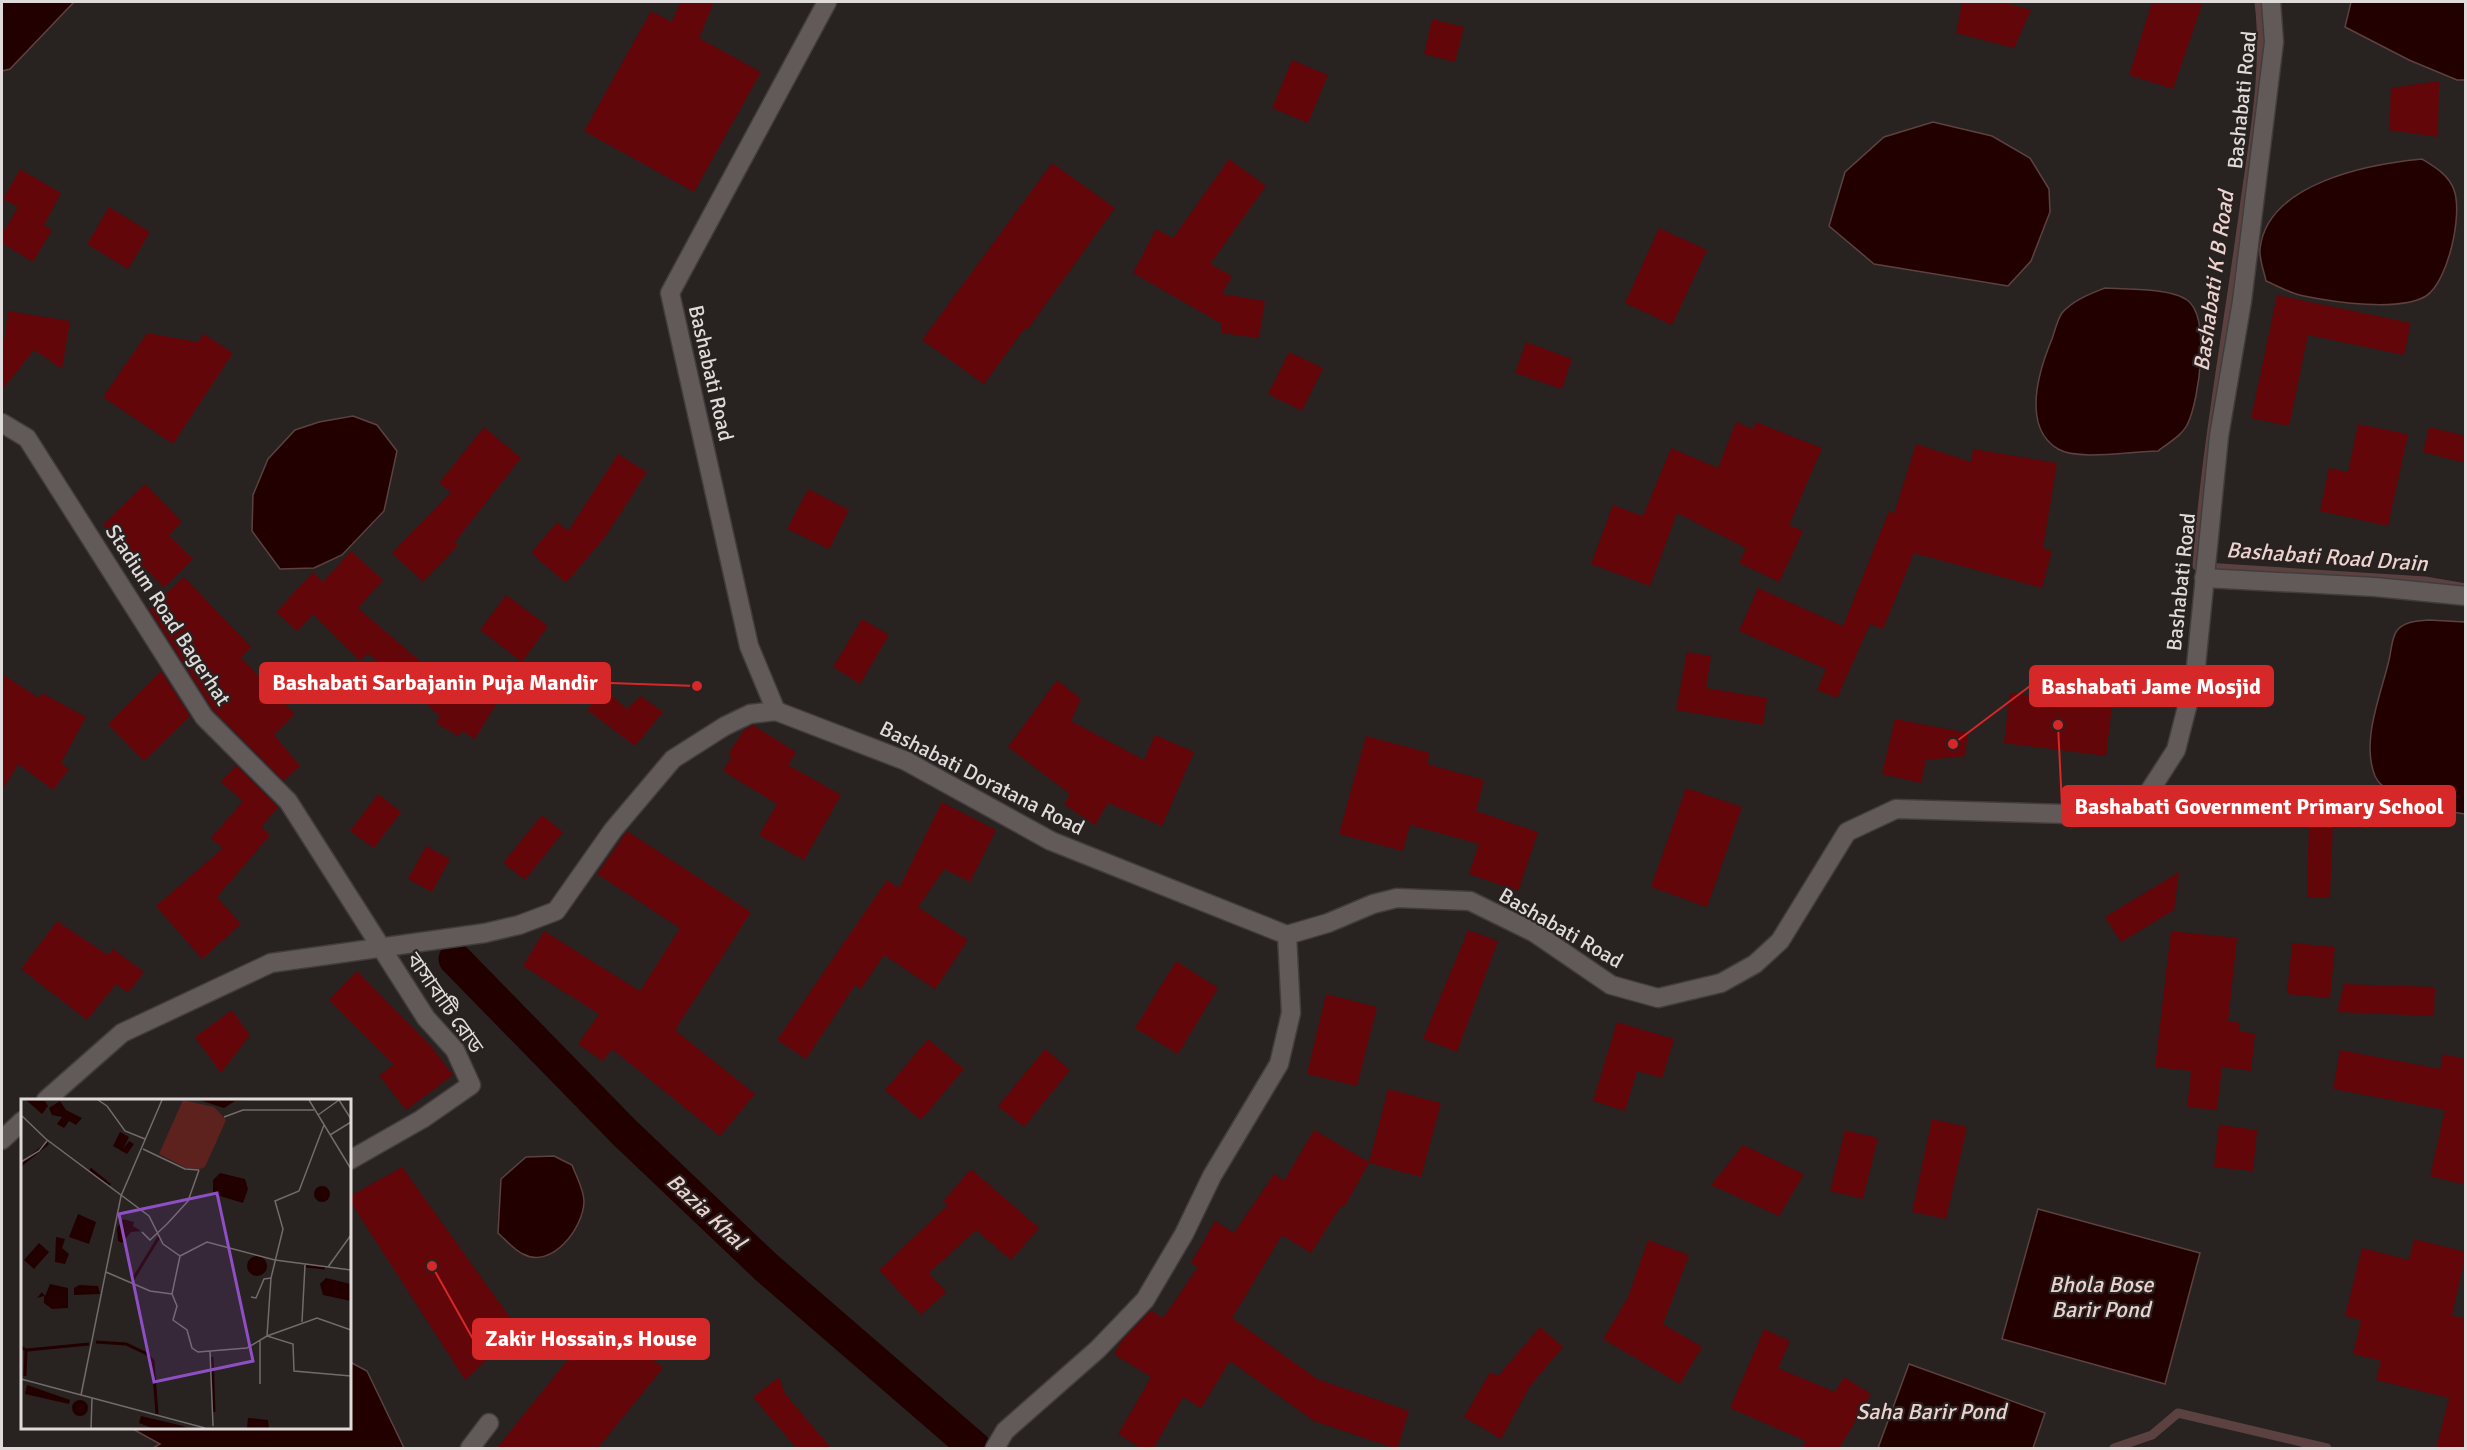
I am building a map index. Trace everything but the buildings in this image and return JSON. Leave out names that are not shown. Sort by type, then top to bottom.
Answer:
[{"type":"street","name":"Bashabati Road","points":[[776,711],[749,646],[670,293],[827,2]]},
{"type":"street","name":"Bashabati Road","points":[[1287,936],[1328,923],[1373,904],[1397,898],[1470,901],[1535,933],[1611,986],[1658,998],[1721,983],[1755,964],[1780,941],[1846,832],[1896,809],[2102,815],[2147,795],[2176,750],[2194,676],[2219,436],[2242,301],[2274,42],[2271,2]]},
{"type":"street","name":"Stadium Road Bagerhat","points":[[2,423],[27,438],[83,523],[182,686],[204,717],[288,801],[332,867],[381,949]]},
{"type":"street","points":[[2204,578],[2375,586],[2466,596]]},
{"type":"street","points":[[48,1099],[122,1033],[271,963],[413,945],[485,933],[519,925],[556,911],[614,830],[674,759],[725,726],[750,714],[776,711]]},
{"type":"street","name":"Bashabati Doratana Road","points":[[776,711],[906,761],[1051,841],[1287,936]]},
{"type":"street","points":[[995,1449],[1005,1431],[1098,1349],[1144,1300],[1184,1234],[1212,1176],[1279,1064],[1291,1013],[1287,936]]},
{"type":"street","name":"বাসাবাটি রোড","points":[[351,1159],[422,1119],[471,1085],[455,1050],[426,1018],[381,949]]},
{"type":"street","points":[[2,1140],[21,1122]]},
{"type":"street","points":[[470,1449],[489,1423]]},
{"type":"water","points":[[2,2],[74,2],[10,69],[2,71]]},
{"type":"water","points":[[2351,2],[2465,2],[2465,80],[2457,80],[2409,60],[2345,27]]},
{"type":"water","points":[[1933,122],[1992,136],[2030,158],[2049,189],[2050,212],[2031,261],[2008,286],[1874,264],[1829,226],[1845,172],[1884,137]]},
{"type":"water","points":[[2422,159],[2449,180],[2454,190],[2457,215],[2447,263],[2434,288],[2426,296],[2400,304],[2348,303],[2299,295],[2266,281],[2260,249],[2267,226],[2281,208],[2300,193],[2349,172]]},
{"type":"water","points":[[2105,288],[2148,290],[2180,296],[2187,300],[2194,309],[2199,323],[2201,359],[2192,412],[2183,431],[2158,451],[2092,455],[2067,453],[2058,449],[2047,439],[2040,427],[2036,413],[2038,382],[2059,319],[2071,304]]},
{"type":"water","points":[[353,416],[377,425],[397,451],[384,511],[342,555],[314,568],[280,569],[252,531],[253,495],[268,459],[295,430],[319,422]]},
{"type":"water","points":[[2429,620],[2465,622],[2465,814],[2416,803],[2390,792],[2375,776],[2371,763],[2373,720],[2394,635],[2406,624]]},
{"type":"water","points":[[554,1156],[572,1165],[583,1192],[583,1211],[579,1222],[564,1243],[545,1256],[534,1257],[520,1252],[498,1233],[501,1179],[526,1157]]},
{"type":"water","name":"Bhola Bose Barir Pond","points":[[2038,1209],[2200,1253],[2165,1384],[2002,1339]]},
{"type":"water","points":[[351,1363],[367,1371],[404,1448],[153,1448],[160,1444],[133,1429],[351,1429]]},
{"type":"water","name":"Saha Barir Pond","points":[[1909,1364],[2045,1413],[2033,1448],[1878,1448]]},
{"type":"waterway","name":"Bashabati K B Road","points":[[2197,566],[2212,429],[2258,102],[2261,51],[2259,2]]},
{"type":"waterway","name":"Bashabati Road Drain","points":[[2205,567],[2425,581],[2466,588]]},
{"type":"waterway","name":"Bazia Khal","points":[[455,959],[625,1133],[767,1268],[975,1448]]},
{"type":"waterway","points":[[2114,1448],[2152,1435],[2178,1413],[2327,1448]]},
{"type":"place","name":"Bashabati Sarbajanin Puja Mandir","points":[[697,686]]},
{"type":"place","name":"Bashabati Government Primary School","points":[[2058,725]]},
{"type":"place","name":"Bashabati Jame Mosjid","points":[[1953,744]]},
{"type":"place","name":"Zakir Hossain,s House","points":[[432,1266]]}]
